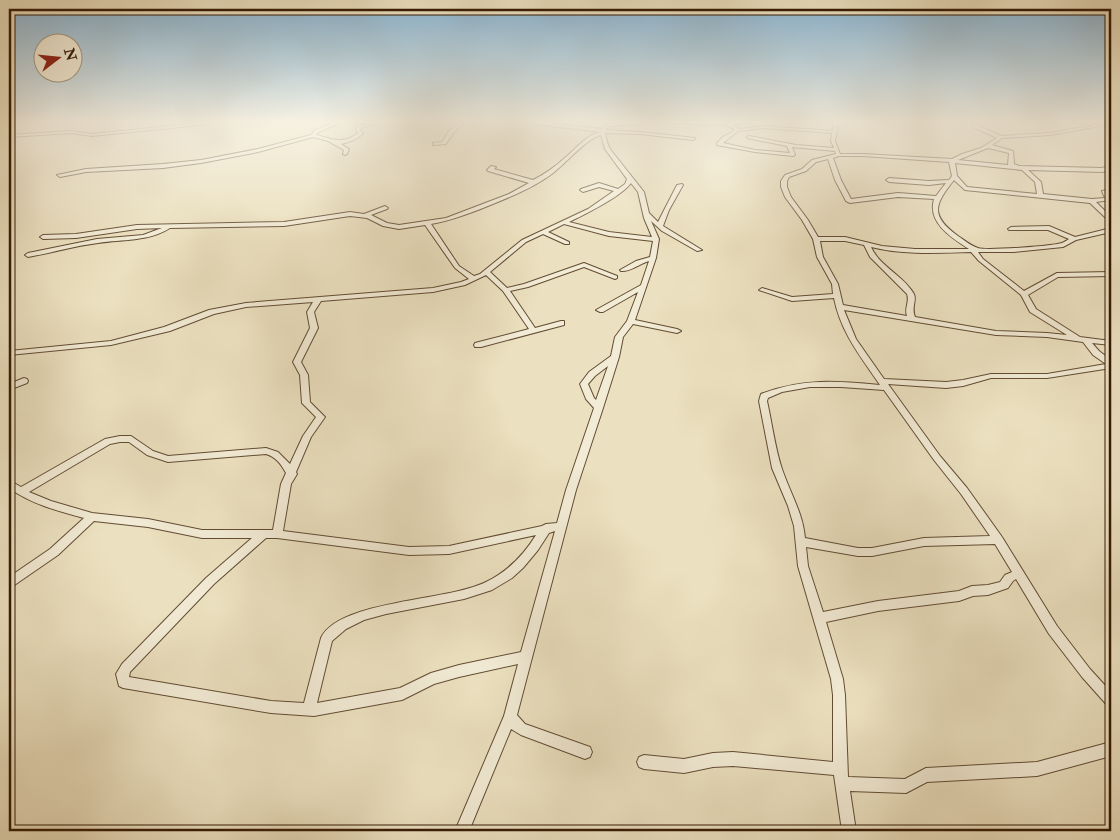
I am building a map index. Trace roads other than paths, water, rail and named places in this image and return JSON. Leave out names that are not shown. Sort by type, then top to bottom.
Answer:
[{"type":"street","points":[[60,175],[82,170],[191,161]]},
{"type":"street","points":[[366,215],[385,225],[393,226],[456,218],[511,195],[564,161]]},
{"type":"street","points":[[462,831],[510,716],[561,526],[615,356],[619,337],[631,321],[653,258],[656,239],[645,212],[641,192],[617,161]]},
{"type":"street","points":[[814,161],[804,170],[787,176],[784,181],[788,197],[812,230],[816,239],[820,257],[838,296],[845,327],[937,458],[964,491],[998,540],[1053,630],[1086,673],[1111,701]]},
{"type":"street","points":[[836,161],[838,180],[850,201],[898,195],[938,198]]},
{"type":"street","points":[[952,161],[953,179],[938,198],[935,206],[936,217],[960,240],[974,250],[981,260],[1024,294],[1033,310],[1084,341],[1111,365]]},
{"type":"street","points":[[954,161],[1022,168],[1103,170],[1109,169],[1111,166]]},
{"type":"street","points":[[1010,161],[1014,167]]},
{"type":"street","points":[[493,167],[490,170],[533,182]]},
{"type":"street","points":[[1022,168],[1038,182],[1040,195]]},
{"type":"street","points":[[9,353],[111,343],[167,329],[225,309],[433,290],[463,284],[487,272],[520,244],[590,210],[627,186],[630,179]]},
{"type":"street","points":[[889,180],[929,183],[953,179],[965,188],[1092,201],[1108,200],[1105,191]]},
{"type":"street","points":[[583,190],[599,185],[619,191]]},
{"type":"street","points":[[660,226],[664,213],[680,185]]},
{"type":"street","points":[[1092,201],[1111,220]]},
{"type":"street","points":[[43,237],[72,236],[133,227],[294,223],[344,214],[366,215],[385,208]]},
{"type":"street","points":[[645,212],[660,226],[699,250]]},
{"type":"street","points":[[563,222],[596,232],[634,239],[656,239]]},
{"type":"street","points":[[427,223],[457,267],[474,279]]},
{"type":"street","points":[[28,254],[96,241],[140,237],[160,232],[170,225]]},
{"type":"street","points":[[82,228],[91,233]]},
{"type":"street","points":[[1011,229],[1052,229],[1074,239]]},
{"type":"street","points":[[816,239],[845,239],[882,248],[907,251],[1014,250],[1063,245],[1074,239],[1111,230]]},
{"type":"street","points":[[543,232],[567,243]]},
{"type":"street","points":[[866,243],[870,252],[904,285],[911,296],[912,300],[909,308],[912,320]]},
{"type":"street","points":[[623,270],[638,262],[653,258]]},
{"type":"street","points":[[506,290],[526,286],[584,265],[616,276]]},
{"type":"street","points":[[487,272],[506,290],[534,331]]},
{"type":"street","points":[[1024,294],[1057,275],[1111,274]]},
{"type":"street","points":[[600,310],[643,286]]},
{"type":"street","points":[[762,290],[792,299],[838,296]]},
{"type":"street","points":[[318,300],[312,307],[310,314],[315,325],[314,328],[297,362],[304,375],[306,403],[321,417],[306,436],[285,490],[271,534],[198,592],[126,668],[122,679],[123,682],[271,707],[309,710],[402,694],[432,679],[459,671],[526,657]]},
{"type":"street","points":[[840,307],[996,333],[1048,335],[1111,343]]},
{"type":"street","points":[[631,321],[677,331]]},
{"type":"street","points":[[478,345],[560,323]]},
{"type":"street","points":[[598,408],[590,399],[584,384],[592,374],[615,356]]},
{"type":"street","points":[[848,831],[840,769],[837,679],[803,566],[802,542],[797,518],[775,460],[763,405],[764,396],[787,387],[812,383],[946,385],[991,376],[1047,376],[1111,365]]},
{"type":"street","points":[[9,387],[24,381]]},
{"type":"street","points":[[22,492],[108,441],[120,438],[131,439],[150,453],[168,459],[266,451],[274,452],[278,454],[292,474]]},
{"type":"street","points":[[9,483],[22,492],[48,504],[92,517],[148,523],[202,534],[271,534],[423,551],[449,550],[561,526]]},
{"type":"street","points":[[9,583],[54,552],[92,517]]},
{"type":"street","points":[[309,710],[327,638],[334,630],[353,618],[459,597],[491,586],[508,576],[518,566],[546,528]]},
{"type":"street","points":[[802,542],[858,552],[872,552],[924,542],[998,540]]},
{"type":"street","points":[[820,618],[878,606],[960,596],[972,591],[988,590],[1004,585],[1009,578],[1019,573]]},
{"type":"street","points":[[510,716],[515,724],[521,728],[585,752]]},
{"type":"street","points":[[842,784],[906,786],[926,775],[1037,769],[1111,749]]},
{"type":"street","points":[[644,762],[684,766],[712,760],[733,759],[840,769]]}]
